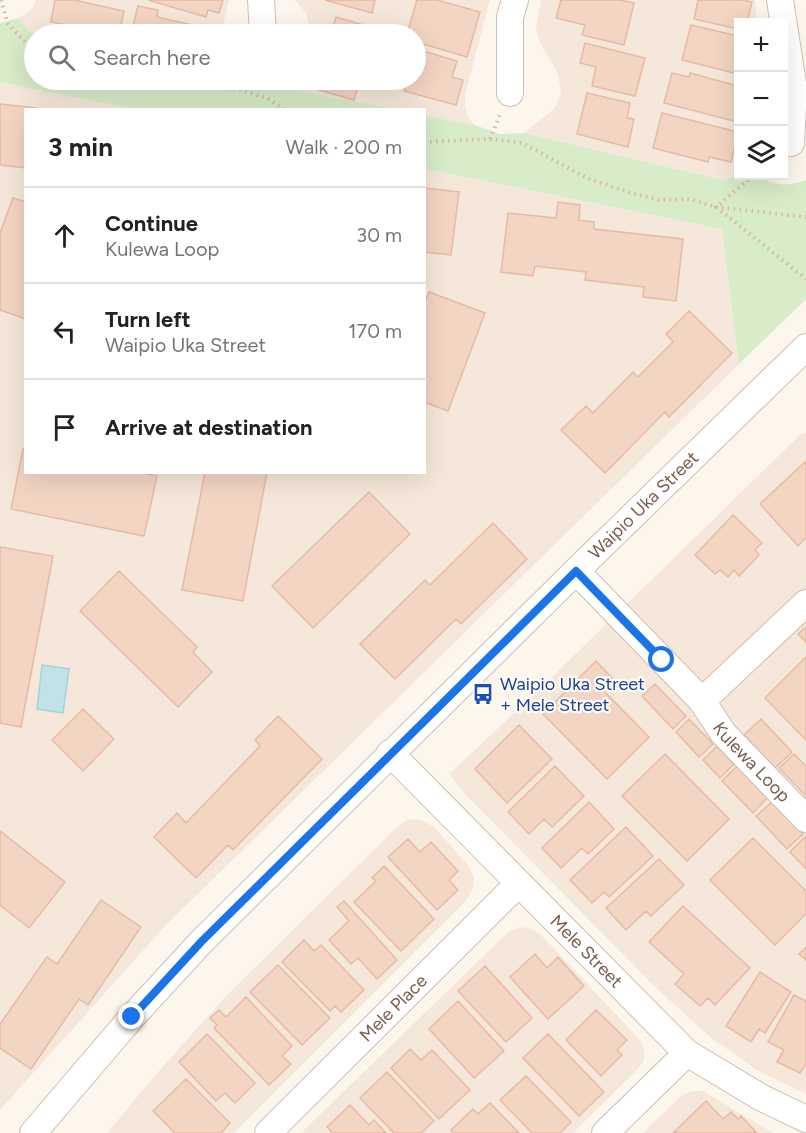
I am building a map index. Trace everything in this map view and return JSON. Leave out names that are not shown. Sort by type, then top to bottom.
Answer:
[{"type":"street","points":[[261,0],[262,24]]},
{"type":"street","points":[[510,93],[510,17],[514,0]]},
{"type":"street","points":[[780,0],[797,42],[791,144]]},
{"type":"street","name":"Waipio Uka Street","points":[[33,1133],[132,1017],[202,941],[390,753],[806,347]]},
{"type":"street","name":"Kulewa Loop","points":[[576,571],[702,701],[723,734],[806,819]]},
{"type":"street","name":"Kulewa Loop","points":[[702,701],[806,603]]},
{"type":"street","name":"Mele Street","points":[[390,753],[687,1053],[762,1098],[806,1119]]},
{"type":"street","name":"Mele Place","points":[[268,1133],[518,884]]},
{"type":"street","points":[[605,1133],[687,1053]]},
{"type":"path","points":[[1,0],[8,24],[24,41]]},
{"type":"path","points":[[241,90],[267,98],[282,108]]},
{"type":"path","points":[[426,142],[490,139],[522,143],[587,178],[631,193],[659,200],[690,199],[716,207],[806,217]]},
{"type":"path","points":[[716,207],[748,180]]},
{"type":"path","points":[[716,207],[806,279]]},
{"type":"shaded area","points":[[36,0],[229,0],[223,24],[24,25],[19,18],[33,8]]},
{"type":"shaded area","points":[[295,0],[490,0],[465,95],[468,117],[475,125],[426,115],[426,108],[391,108],[296,90],[426,90],[426,24],[309,24],[306,13]]},
{"type":"shaded area","points":[[541,0],[755,0],[757,18],[734,18],[734,176],[723,180],[524,133],[554,109],[561,94],[558,74],[539,40],[536,28]]},
{"type":"shaded area","points":[[0,82],[24,87],[24,90],[39,90],[128,108],[24,108],[24,474],[426,474],[426,169],[722,229],[739,364],[165,926],[0,1110]]},
{"type":"shaded area","points":[[806,433],[806,1094],[758,1071],[710,1037],[654,986],[463,792],[449,774],[519,709],[800,435]]},
{"type":"shaded area","points":[[408,819],[421,820],[434,827],[468,865],[474,877],[473,889],[465,902],[234,1133],[107,1133],[226,996],[395,829]]},
{"type":"shaded area","points":[[521,927],[532,929],[544,938],[640,1040],[644,1050],[644,1061],[634,1073],[573,1133],[301,1133],[509,931]]},
{"type":"shaded area","points":[[691,1091],[703,1091],[773,1133],[643,1133],[680,1097]]},
{"type":"green space","points":[[19,18],[24,25],[24,87],[0,82],[0,23]]},
{"type":"green space","points":[[39,90],[296,90],[391,108],[128,108]]},
{"type":"green space","points":[[426,115],[475,125],[499,134],[524,133],[723,180],[734,176],[734,180],[766,180],[777,184],[806,180],[806,299],[739,364],[722,229],[426,169]]},
{"type":"water","points":[[42,665],[69,669],[63,713],[37,709]]},
{"type":"building","points":[[55,0],[74,0],[124,11],[121,24],[51,22]]},
{"type":"building","points":[[148,0],[223,0],[219,13],[208,10],[206,17]]},
{"type":"building","points":[[325,0],[375,0],[372,13]]},
{"type":"building","points":[[417,0],[437,0],[480,12],[467,57],[426,45],[426,24],[410,24]]},
{"type":"building","points":[[561,0],[620,0],[634,3],[624,45],[582,35],[585,25],[556,18]]},
{"type":"building","points":[[698,0],[752,2],[748,18],[734,18],[734,28],[694,19]]},
{"type":"building","points":[[138,6],[158,10],[157,17],[188,24],[134,24]]},
{"type":"building","points":[[336,17],[360,24],[334,24]]},
{"type":"building","points":[[691,25],[734,35],[734,73],[682,60]]},
{"type":"building","points":[[585,43],[645,58],[635,96],[592,86],[596,67],[580,63]]},
{"type":"building","points":[[426,52],[457,61],[452,77],[463,80],[456,105],[404,91],[426,90]]},
{"type":"building","points":[[672,73],[689,77],[690,73],[734,85],[734,121],[664,103]]},
{"type":"building","points":[[319,90],[357,90],[354,100]]},
{"type":"building","points":[[587,93],[630,103],[627,118],[634,119],[628,147],[577,134]]},
{"type":"building","points":[[0,104],[36,108],[24,108],[24,168],[0,165]]},
{"type":"building","points":[[662,113],[734,131],[731,162],[709,157],[708,162],[653,148]]},
{"type":"building","points":[[426,188],[459,192],[451,255],[426,252]]},
{"type":"building","points":[[13,198],[24,201],[24,318],[0,310],[0,233]]},
{"type":"building","points":[[558,202],[580,205],[579,220],[594,222],[594,229],[683,239],[676,301],[643,297],[644,287],[585,280],[586,272],[535,266],[533,276],[501,272],[508,213],[556,218]]},
{"type":"building","points":[[429,292],[485,313],[448,411],[426,403],[426,299]]},
{"type":"building","points":[[689,311],[732,353],[669,417],[665,412],[605,473],[561,430],[586,406],[593,413],[633,372],[638,377],[673,342],[666,334]]},
{"type":"building","points":[[23,449],[24,474],[148,474],[157,476],[144,536],[11,509]]},
{"type":"building","points":[[806,461],[806,538],[798,546],[760,504]]},
{"type":"building","points":[[205,474],[267,474],[243,601],[182,590]]},
{"type":"building","points":[[369,492],[410,534],[313,628],[272,586]]},
{"type":"building","points":[[733,515],[762,543],[755,550],[759,555],[739,576],[734,570],[728,577],[720,570],[715,574],[695,555]]},
{"type":"building","points":[[493,523],[527,559],[461,624],[456,619],[395,679],[360,644],[425,580],[430,585]]},
{"type":"building","points":[[0,547],[53,556],[21,727],[0,723]]},
{"type":"building","points":[[119,571],[197,647],[193,652],[212,672],[178,707],[80,611]]},
{"type":"building","points":[[806,627],[806,642],[798,634]]},
{"type":"building","points":[[806,657],[806,740],[765,698]]},
{"type":"building","points":[[596,661],[613,679],[602,689],[649,737],[607,779],[543,714]]},
{"type":"building","points":[[655,684],[686,716],[673,729],[642,696]]},
{"type":"building","points":[[83,709],[114,739],[83,771],[52,740]]},
{"type":"building","points":[[278,716],[322,759],[233,850],[228,845],[196,878],[154,837],[177,813],[186,823],[260,746],[255,740]]},
{"type":"building","points":[[689,719],[713,744],[699,757],[676,732]]},
{"type":"building","points":[[761,719],[792,752],[775,768],[744,735]]},
{"type":"building","points":[[519,725],[552,759],[507,803],[475,769]]},
{"type":"building","points":[[717,746],[734,764],[720,778],[703,760]]},
{"type":"building","points":[[665,754],[729,819],[687,861],[622,796]]},
{"type":"building","points":[[794,754],[806,766],[806,796],[779,768]]},
{"type":"building","points":[[555,766],[584,796],[552,827],[544,819],[529,834],[508,812]]},
{"type":"building","points":[[737,766],[767,798],[753,813],[722,781]]},
{"type":"building","points":[[589,802],[614,829],[588,854],[582,848],[561,868],[542,848]]},
{"type":"building","points":[[772,802],[803,834],[787,849],[756,816]]},
{"type":"building","points":[[626,827],[653,856],[609,897],[604,892],[592,903],[570,880]]},
{"type":"building","points":[[0,831],[65,882],[29,928],[0,905]]},
{"type":"building","points":[[806,836],[806,869],[790,852]]},
{"type":"building","points":[[753,838],[806,891],[806,914],[775,945],[710,880]]},
{"type":"building","points":[[408,839],[420,852],[431,842],[458,871],[449,880],[458,890],[437,910],[388,857]]},
{"type":"building","points":[[659,859],[684,885],[651,916],[646,911],[626,930],[606,908]]},
{"type":"building","points":[[384,866],[434,919],[401,951],[354,902],[376,881],[372,878]]},
{"type":"building","points":[[101,900],[141,927],[88,1005],[79,999],[31,1069],[0,1048],[0,1024],[47,957],[57,964]]},
{"type":"building","points":[[344,901],[397,960],[377,979],[358,958],[351,964],[329,940],[349,921],[337,907]]},
{"type":"building","points":[[683,906],[750,968],[715,1005],[708,998],[700,1006],[675,984],[684,974],[649,942]]},
{"type":"building","points":[[304,940],[314,951],[321,945],[364,990],[341,1012],[335,1006],[330,1011],[282,962]]},
{"type":"building","points":[[806,947],[806,960],[799,954]]},
{"type":"building","points":[[535,954],[547,968],[558,957],[584,986],[548,1019],[510,977]]},
{"type":"building","points":[[278,965],[330,1018],[302,1045],[250,992]]},
{"type":"building","points":[[485,966],[532,1018],[506,1042],[458,991]]},
{"type":"building","points":[[760,972],[791,992],[765,1033],[759,1029],[751,1042],[726,1026]]},
{"type":"building","points":[[794,995],[806,1001],[806,1064],[800,1073],[777,1062],[784,1050],[768,1042]]},
{"type":"building","points":[[246,997],[292,1046],[282,1056],[291,1064],[269,1085],[214,1028],[217,1025],[210,1018],[219,1010],[226,1017]]},
{"type":"building","points":[[458,1001],[504,1051],[474,1078],[429,1029]]},
{"type":"building","points":[[596,1010],[627,1040],[617,1050],[622,1055],[601,1076],[566,1040]]},
{"type":"building","points":[[207,1034],[255,1083],[235,1103],[225,1093],[216,1101],[179,1062]]},
{"type":"building","points":[[548,1034],[604,1092],[579,1116],[523,1058]]},
{"type":"building","points":[[410,1049],[421,1060],[432,1050],[470,1090],[439,1119],[391,1068]]},
{"type":"building","points":[[387,1072],[434,1121],[421,1133],[394,1133],[360,1098]]},
{"type":"building","points":[[526,1076],[571,1122],[560,1133],[532,1133],[500,1100]]},
{"type":"building","points":[[186,1079],[230,1123],[221,1133],[175,1133],[153,1111]]},
{"type":"building","points":[[706,1101],[723,1119],[731,1112],[738,1119],[741,1116],[757,1133],[673,1133]]},
{"type":"building","points":[[490,1103],[519,1133],[454,1133],[451,1130],[473,1109],[478,1114]]},
{"type":"building","points":[[350,1105],[369,1125],[374,1120],[386,1133],[333,1133],[327,1127]]},
{"type":"place","name":"Waipio Uka Street + Mele Street","points":[[483,694]]},
{"type":"route","points":[[132,1017],[202,941],[576,571],[662,660]]}]
